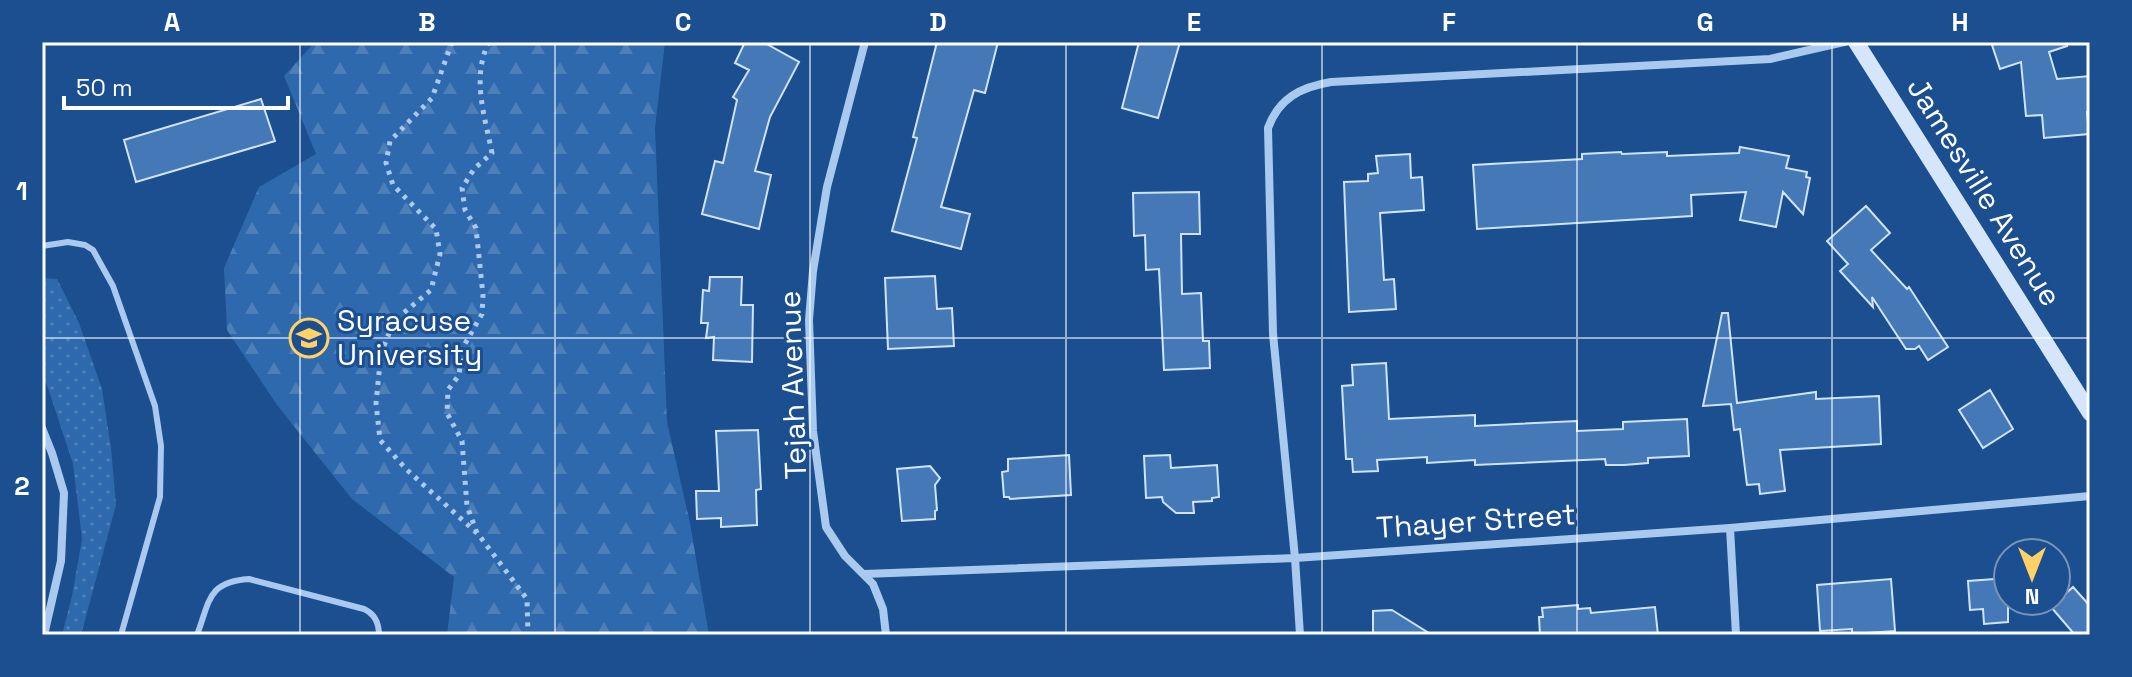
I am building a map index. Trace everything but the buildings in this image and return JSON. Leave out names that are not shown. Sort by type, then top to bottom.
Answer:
[{"type":"street","name":"Tejah Avenue","points":[[865,42],[827,187],[813,271],[809,320],[813,431],[826,527],[845,556],[873,584],[883,609],[886,635]]},
{"type":"street","points":[[1300,635],[1273,334],[1268,128],[1283,102],[1309,86],[1331,82],[1770,59],[1844,42]]},
{"type":"street","name":"Jamesville Avenue","points":[[1856,42],[2090,413]]},
{"type":"street","points":[[42,428],[64,493],[61,561],[44,635]]},
{"type":"street","name":"Thayer Street","points":[[864,574],[1295,558],[1730,528],[2090,496]]},
{"type":"street","points":[[1730,528],[1736,635]]},
{"type":"lane","points":[[42,246],[68,242],[93,250],[113,286],[155,406],[161,446],[160,497],[121,635]]},
{"type":"lane","points":[[197,635],[214,592],[231,580],[249,579],[371,612],[379,635]]},
{"type":"path","points":[[452,42],[432,98],[390,141],[386,163],[393,185],[436,229],[440,254],[431,290],[394,321],[381,353],[376,403],[380,440],[407,470],[478,534],[527,599],[528,635]]},
{"type":"path","points":[[478,534],[467,506],[462,441],[447,413],[448,390],[459,375],[462,349],[482,314],[476,228],[465,210],[462,188],[474,169],[492,153],[479,85],[483,54],[489,42]]},
{"type":"green space","points":[[315,42],[665,42],[655,128],[667,422],[690,523],[709,635],[447,635],[454,577],[352,499],[277,405],[227,330],[224,268],[259,187],[316,154],[284,76]]},
{"type":"green space","points":[[44,278],[57,279],[79,323],[102,389],[111,448],[116,505],[81,635],[62,635],[82,539],[73,464],[47,385],[42,379]]},
{"type":"place","name":"Syracuse University","points":[[309,338]]}]
